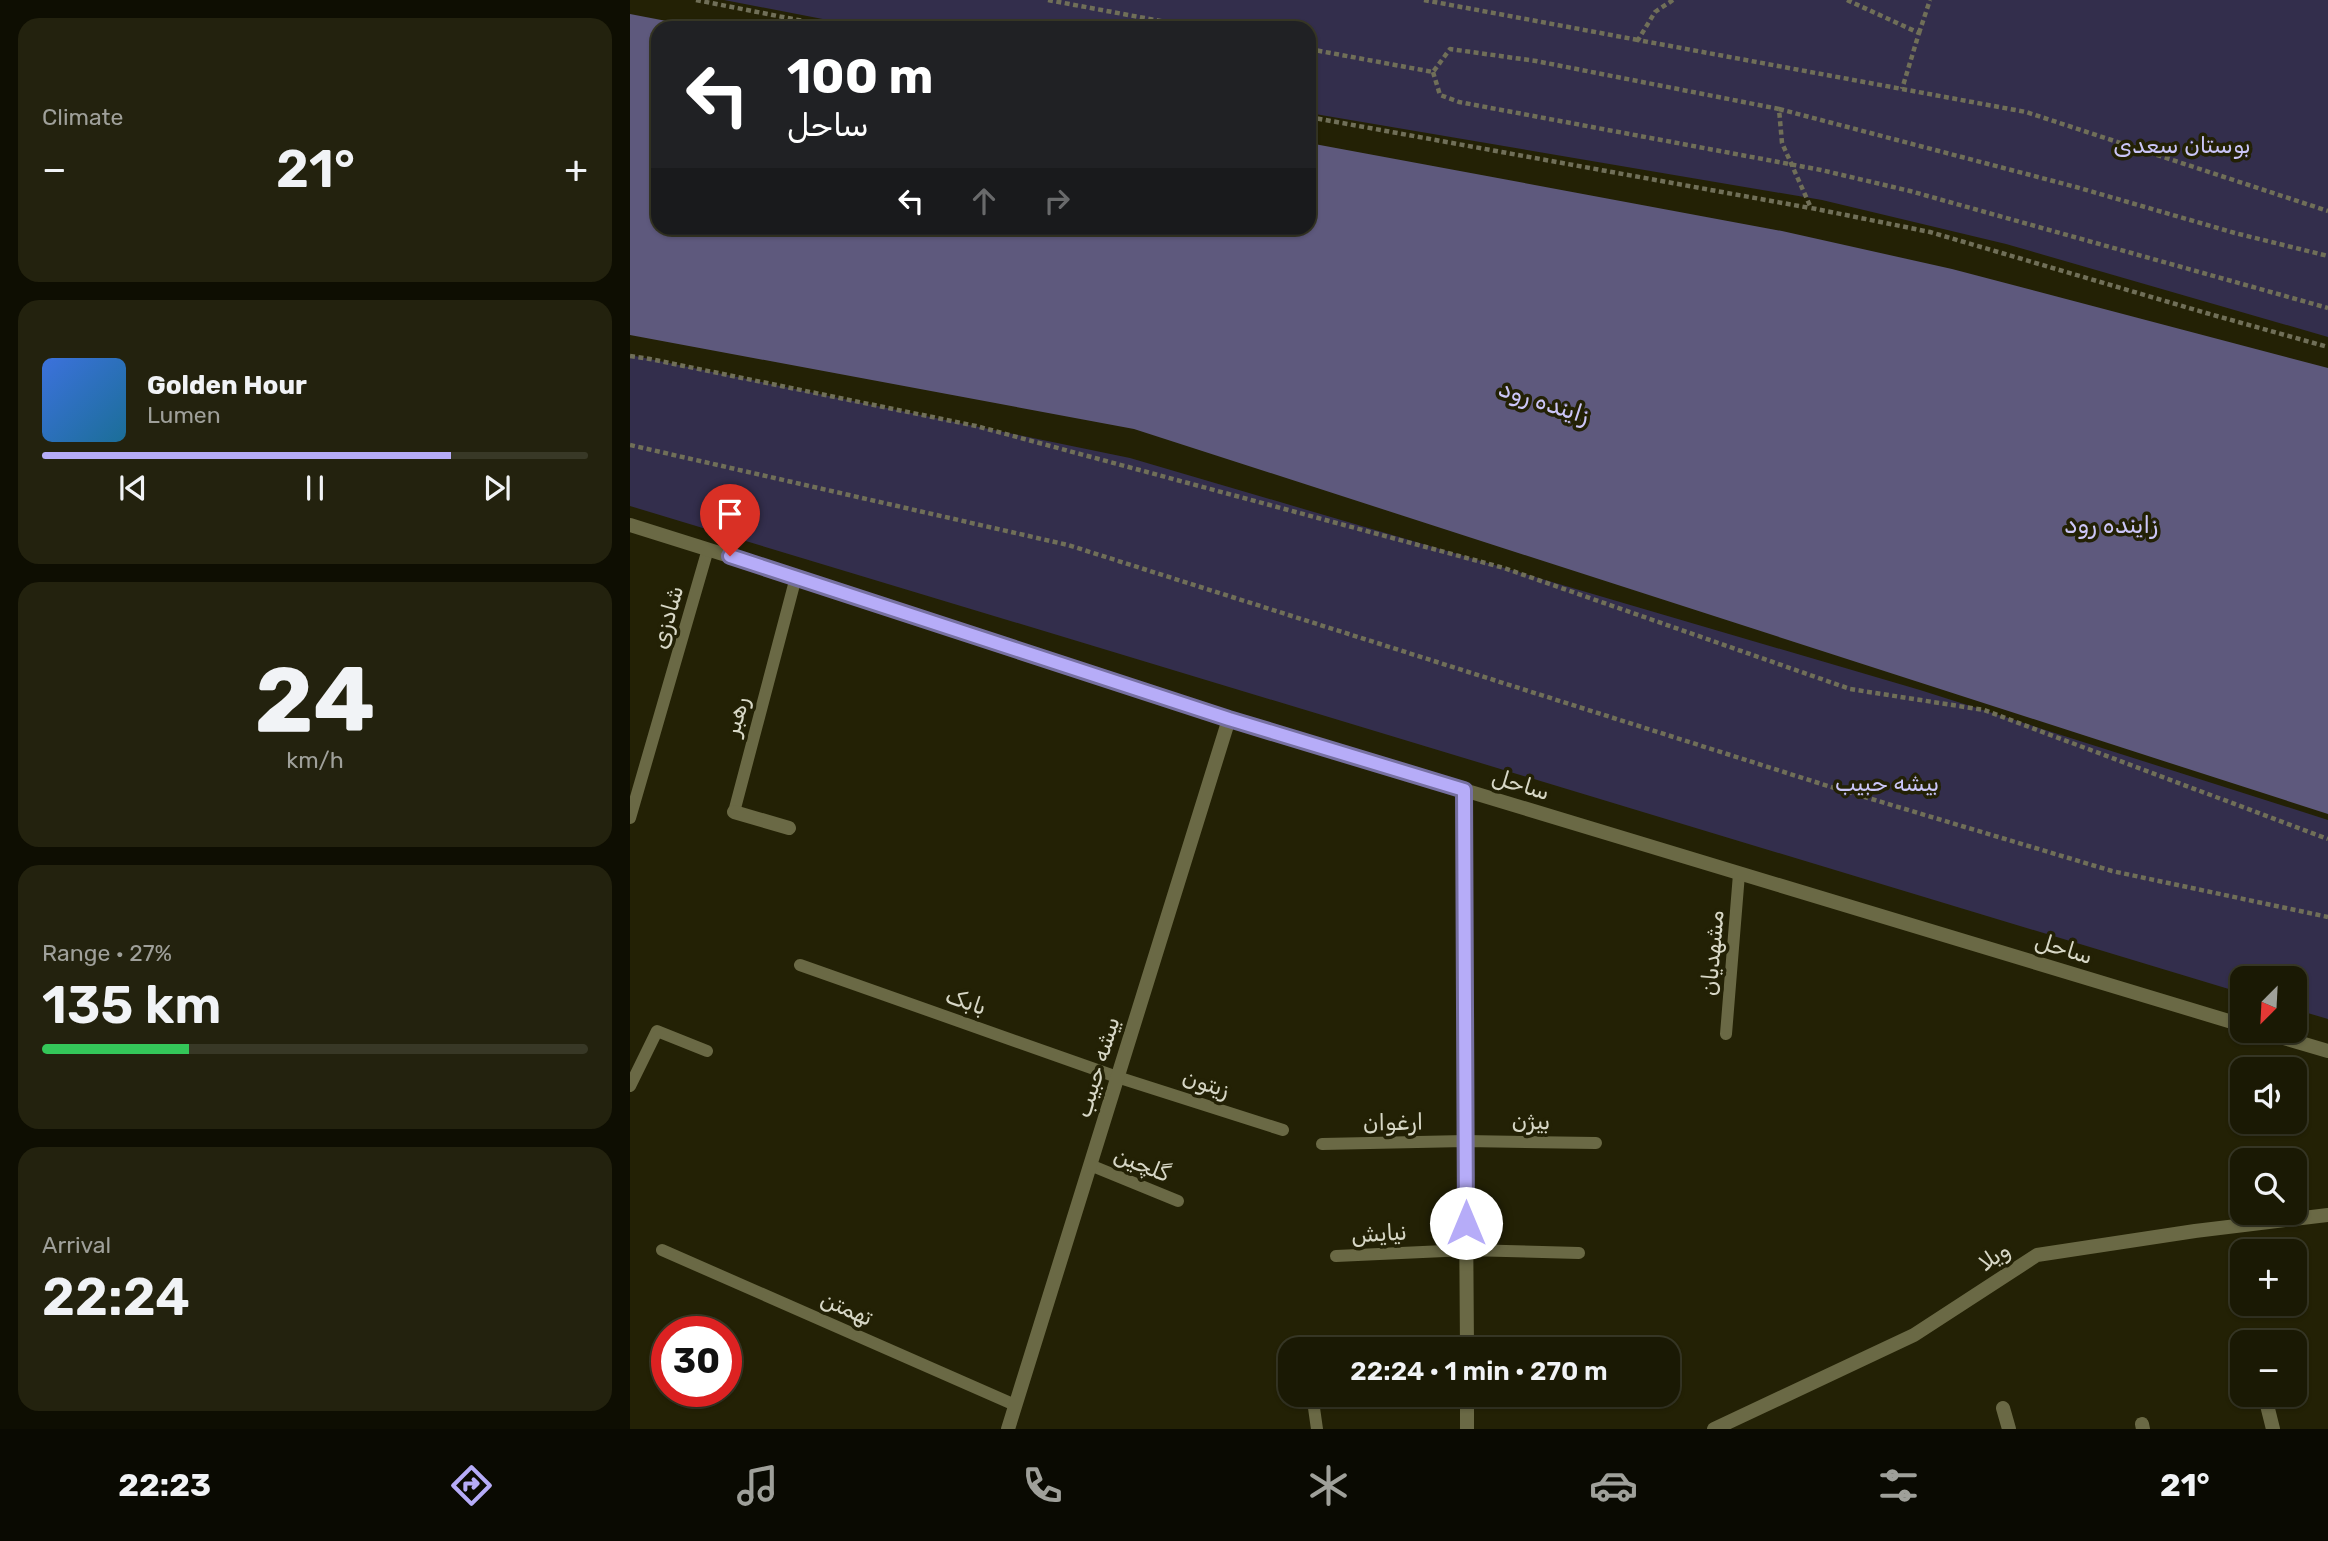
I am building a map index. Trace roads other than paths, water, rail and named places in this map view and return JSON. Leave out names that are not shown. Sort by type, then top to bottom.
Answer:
[{"type":"street","name":"ساحل","points":[[630,525],[1229,719],[2230,1021]]},
{"type":"street","name":"بیشه حبیب","points":[[1008,1429],[1229,719]]},
{"type":"street","points":[[1464,790],[1466,1337]]},
{"type":"street","name":"رهبر","points":[[734,812],[789,828]]},
{"type":"street","points":[[2301,1043],[2328,1051]]},
{"type":"street","name":"ویلا","points":[[1714,1429],[1914,1335],[2037,1255],[2195,1231],[2328,1215]]},
{"type":"street","points":[[1467,1407],[1467,1429]]},
{"type":"street","points":[[2268,1407],[2273,1429]]},
{"type":"street","points":[[2003,1408],[2009,1429]]},
{"type":"lane","name":"شادزی","points":[[630,818],[708,549]]},
{"type":"lane","name":"رهبر","points":[[734,812],[796,577]]},
{"type":"lane","name":"مشهدیان","points":[[1726,1034],[1739,874]]},
{"type":"lane","name":"بابک","points":[[800,965],[1117,1077]]},
{"type":"lane","points":[[630,1086],[657,1031],[707,1051]]},
{"type":"lane","name":"زیتون","points":[[1117,1077],[1283,1130]]},
{"type":"lane","name":"بیژن","points":[[1465,1141],[1596,1143]]},
{"type":"lane","name":"ارغوان","points":[[1322,1144],[1465,1141]]},
{"type":"lane","name":"گلچین","points":[[1090,1165],[1178,1201]]},
{"type":"lane","name":"تهمتن","points":[[662,1250],[1016,1405]]},
{"type":"lane","name":"نیایش","points":[[1336,1256],[1466,1250],[1579,1253]]},
{"type":"lane","points":[[1314,1408],[1317,1429]]},
{"type":"water","name":"زاینده رود","points":[[630,14],[666,21],[651,21],[651,235],[1316,235],[1316,144],[1782,231],[1952,269],[2328,368],[2328,814],[1134,429],[630,335]]},
{"type":"park label","name":"بوستان سعدی","points":[[2182,145]]}]
